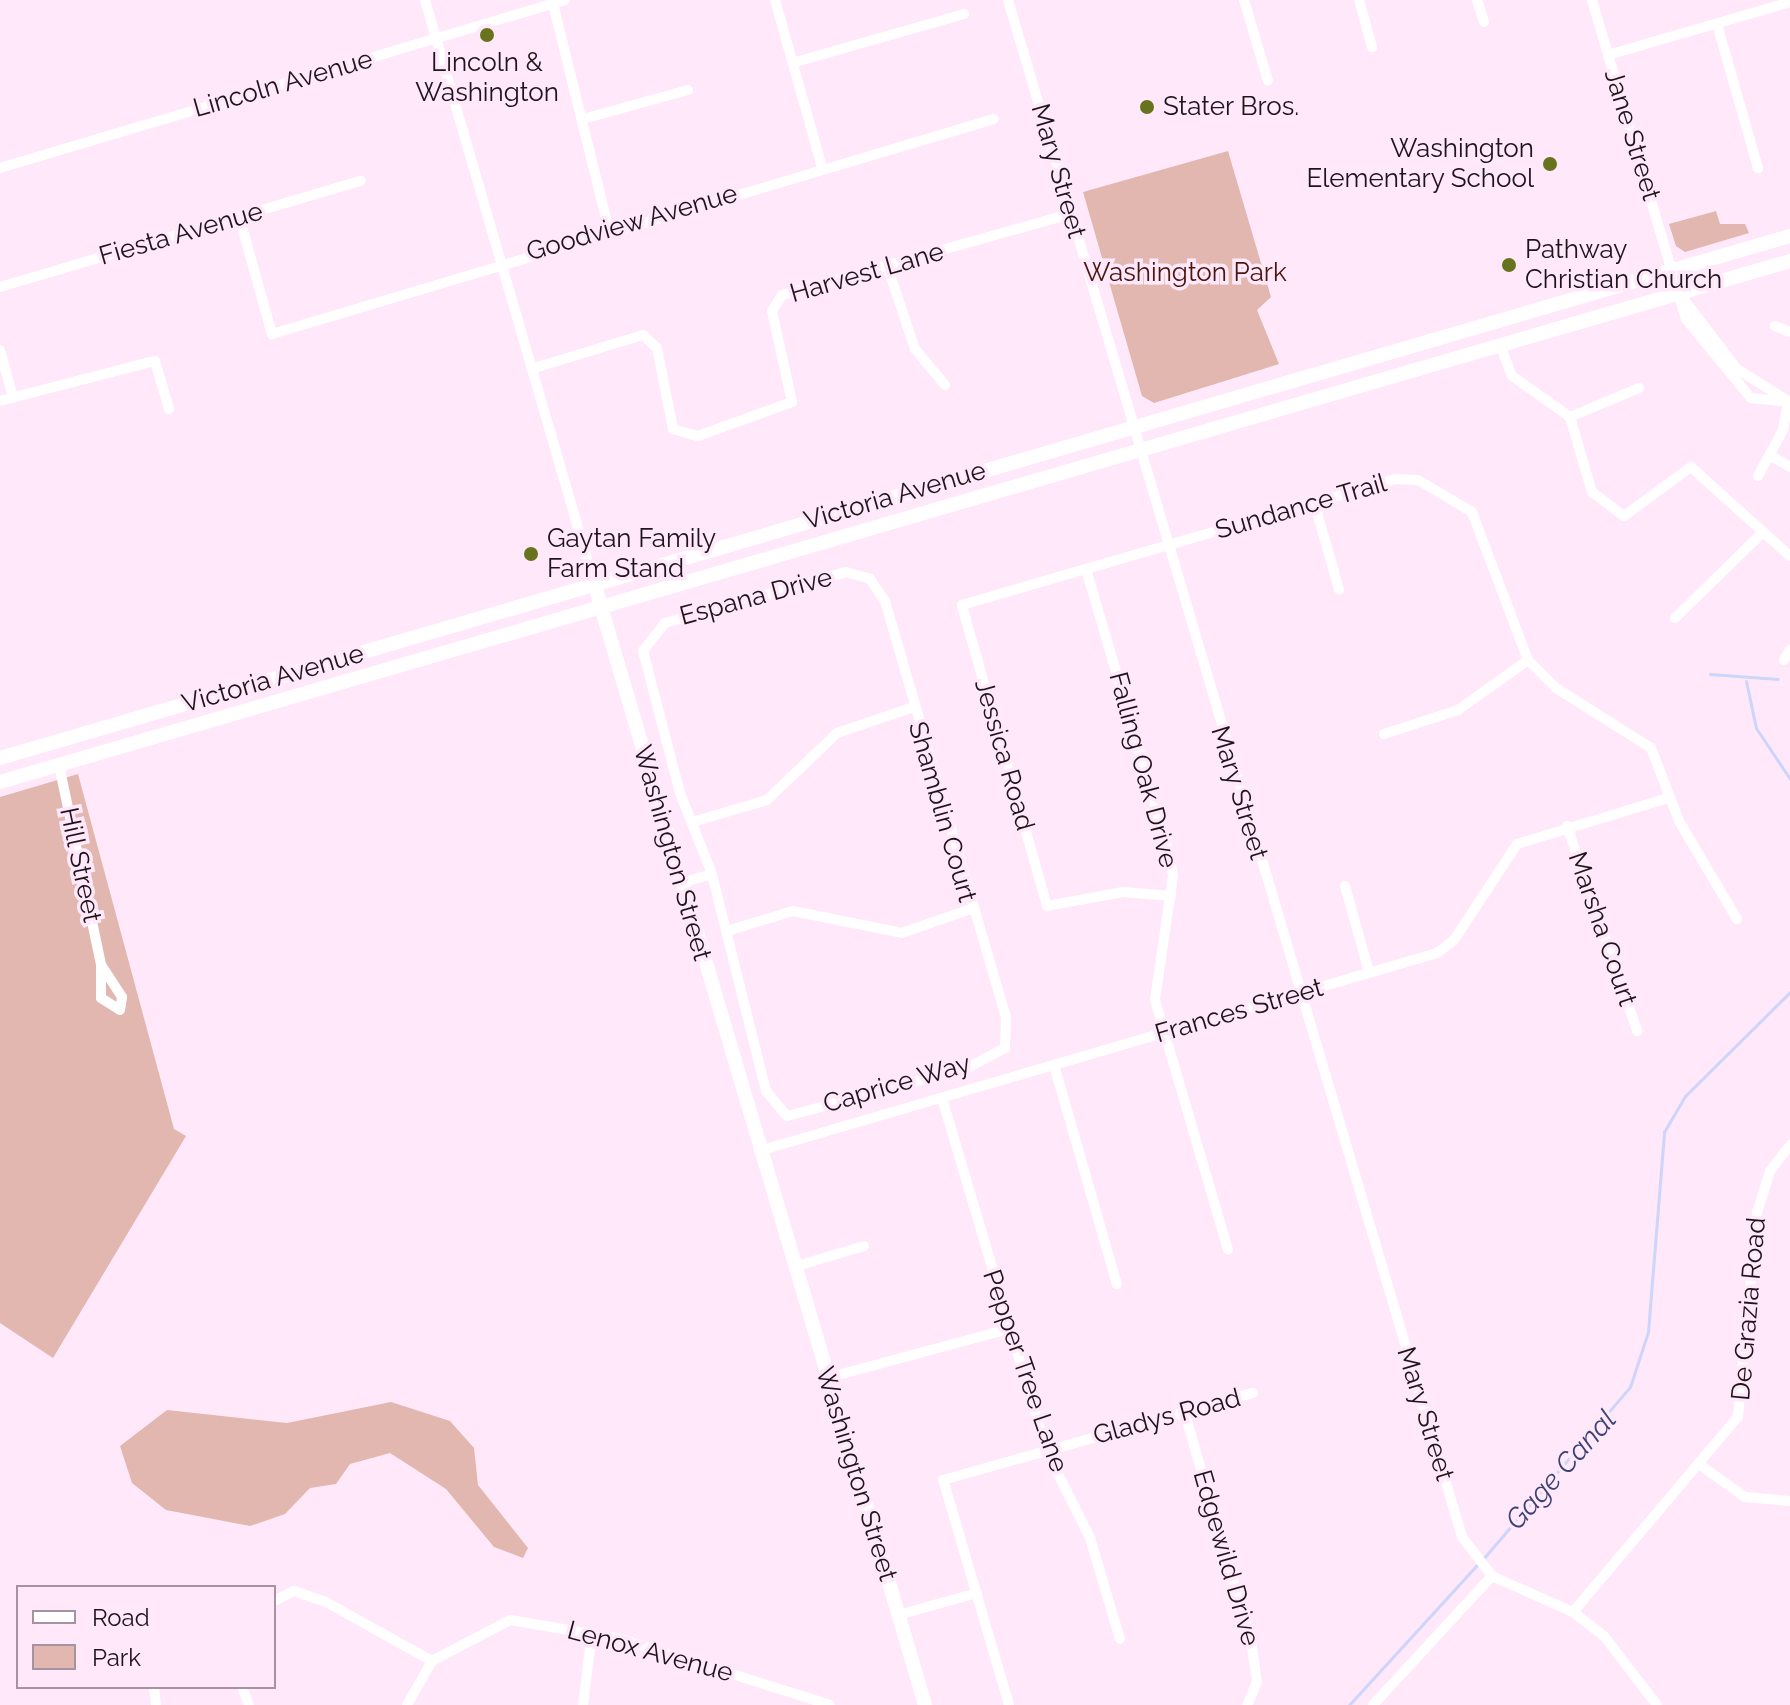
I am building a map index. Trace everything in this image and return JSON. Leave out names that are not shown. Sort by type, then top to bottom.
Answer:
[{"type":"main road","name":"Victoria Avenue","points":[[0,758],[1790,236]]},
{"type":"main road","name":"Victoria Avenue","points":[[0,782],[1790,261]]},
{"type":"main road","name":"Washington Street","points":[[594,583],[759,1151],[925,1705]]},
{"type":"street","name":"Washington Street","points":[[425,0],[594,583]]},
{"type":"street","name":"Lincoln Avenue","points":[[0,168],[565,0]]},
{"type":"street","points":[[775,0],[822,167]]},
{"type":"street","name":"Mary Street","points":[[1008,0],[1165,545],[1299,993],[1473,1558],[1488,1572]]},
{"type":"street","points":[[1244,0],[1268,81]]},
{"type":"street","points":[[1359,0],[1372,47]]},
{"type":"street","points":[[1477,0],[1484,22]]},
{"type":"street","name":"Jane Street","points":[[1592,0],[1671,270],[1695,335],[1724,373],[1751,398],[1789,402]]},
{"type":"street","points":[[1608,55],[1790,2]]},
{"type":"street","points":[[553,4],[609,230]]},
{"type":"street","points":[[792,63],[964,14]]},
{"type":"street","points":[[1717,24],[1758,168]]},
{"type":"street","points":[[583,119],[688,90]]},
{"type":"street","name":"Goodview Avenue","points":[[239,216],[272,334],[501,261],[994,119]]},
{"type":"street","name":"Fiesta Avenue","points":[[0,287],[361,181]]},
{"type":"street","name":"Harvest Lane","points":[[531,369],[643,335],[657,348],[673,429],[698,436],[792,402],[774,301],[1070,214]]},
{"type":"street","points":[[888,268],[915,349],[945,385]]},
{"type":"street","points":[[1679,293],[1737,369],[1789,402],[1770,455],[1758,476]]},
{"type":"street","points":[[1775,326],[1790,332]]},
{"type":"street","points":[[1500,345],[1512,376],[1570,417],[1592,492],[1624,516],[1691,467],[1790,556]]},
{"type":"street","points":[[0,350],[13,397]]},
{"type":"street","points":[[0,401],[155,361],[169,409]]},
{"type":"street","points":[[1570,417],[1639,388]]},
{"type":"street","points":[[1770,455],[1790,467]]},
{"type":"street","name":"Sundance Trail","points":[[962,605],[1396,479],[1454,494],[1480,527],[1528,660],[1556,688],[1651,748],[1668,798],[1737,919]]},
{"type":"street","points":[[1314,502],[1339,589]]},
{"type":"street","points":[[1675,618],[1763,532]]},
{"type":"street","name":"Falling Oak Drive","points":[[1086,569],[1169,853],[1171,896],[1155,965],[1164,1033],[1228,1250]]},
{"type":"street","name":"Espana Drive","points":[[692,822],[643,667],[647,640],[665,623],[846,572],[870,579]]},
{"type":"street","name":"Shamblin Court","points":[[870,579],[885,601],[911,708],[1006,1018],[1005,1048]]},
{"type":"street","name":"Jessica Road","points":[[962,605],[1047,906],[1123,892],[1171,896]]},
{"type":"street","points":[[1384,734],[1458,710],[1528,660]]},
{"type":"street","points":[[911,708],[837,733],[767,800],[692,822],[712,874],[727,931],[793,911],[902,933],[971,909]]},
{"type":"street","name":"Hill Street","points":[[59,765],[101,965]]},
{"type":"street","name":"Frances Street","points":[[759,1151],[1299,993],[1446,946],[1517,844],[1567,826],[1668,798]]},
{"type":"street","name":"Marsha Court","points":[[1567,826],[1637,1031]]},
{"type":"street","points":[[681,883],[712,874]]},
{"type":"street","points":[[1345,886],[1369,972]]},
{"type":"street","name":"Caprice Way","points":[[727,931],[766,1091],[787,1116],[969,1067],[1005,1048]]},
{"type":"street","points":[[1054,1065],[1117,1284]]},
{"type":"street","name":"Pepper Tree Lane","points":[[942,1098],[1046,1450],[1090,1538],[1120,1639]]},
{"type":"street","name":"De Grazia Road","points":[[1573,1612],[1703,1467],[1738,1417],[1757,1213],[1770,1171],[1789,1147]]},
{"type":"street","points":[[794,1267],[864,1246]]},
{"type":"street","points":[[827,1378],[1008,1329]]},
{"type":"street","name":"Gladys Road","points":[[977,1593],[943,1480],[1253,1393]]},
{"type":"street","name":"Edgewild Drive","points":[[1184,1411],[1251,1640],[1257,1682],[1247,1705]]},
{"type":"street","points":[[1703,1467],[1745,1497],[1790,1501]]},
{"type":"street","points":[[1373,1705],[1488,1572],[1573,1612],[1629,1660],[1657,1705]]},
{"type":"street","points":[[276,1600],[294,1591],[326,1602],[432,1661],[407,1705]]},
{"type":"street","points":[[898,1615],[977,1593],[1009,1705]]},
{"type":"street","name":"Lenox Avenue","points":[[432,1661],[499,1622],[592,1633],[830,1705]]},
{"type":"street","points":[[583,1705],[592,1633]]},
{"type":"green space","name":"Washington Park","points":[[1228,151],[1271,297],[1257,310],[1279,364],[1154,403],[1142,396],[1083,192]]},
{"type":"green space","points":[[1716,211],[1720,224],[1745,224],[1749,233],[1685,252],[1676,246],[1669,224]]},
{"type":"green space","points":[[78,774],[174,1129],[186,1136],[53,1358],[0,1323],[0,797]]},
{"type":"green space","points":[[391,1402],[450,1421],[474,1448],[478,1485],[528,1548],[523,1558],[494,1547],[446,1489],[390,1453],[350,1464],[336,1484],[310,1488],[285,1514],[250,1526],[166,1510],[132,1483],[120,1446],[167,1410],[287,1423]]},
{"type":"waterway","points":[[1710,674],[1778,679]]},
{"type":"waterway","points":[[1746,681],[1756,728],[1790,779]]},
{"type":"waterway","name":"Gage Canal","points":[[1483,1559],[1630,1387],[1648,1332],[1664,1132],[1685,1096],[1790,992]]},
{"type":"waterway","name":"Gage Canal","points":[[1349,1705],[1477,1565]]},
{"type":"place","name":"Lincoln & Washington","points":[[487,35]]},
{"type":"place","name":"Stater Bros.","points":[[1147,107]]},
{"type":"place","name":"Washington Elementary School","points":[[1550,164]]},
{"type":"place","name":"Pathway Christian Church","points":[[1509,265]]},
{"type":"place","name":"Gaytan Family Farm Stand","points":[[531,554]]}]
